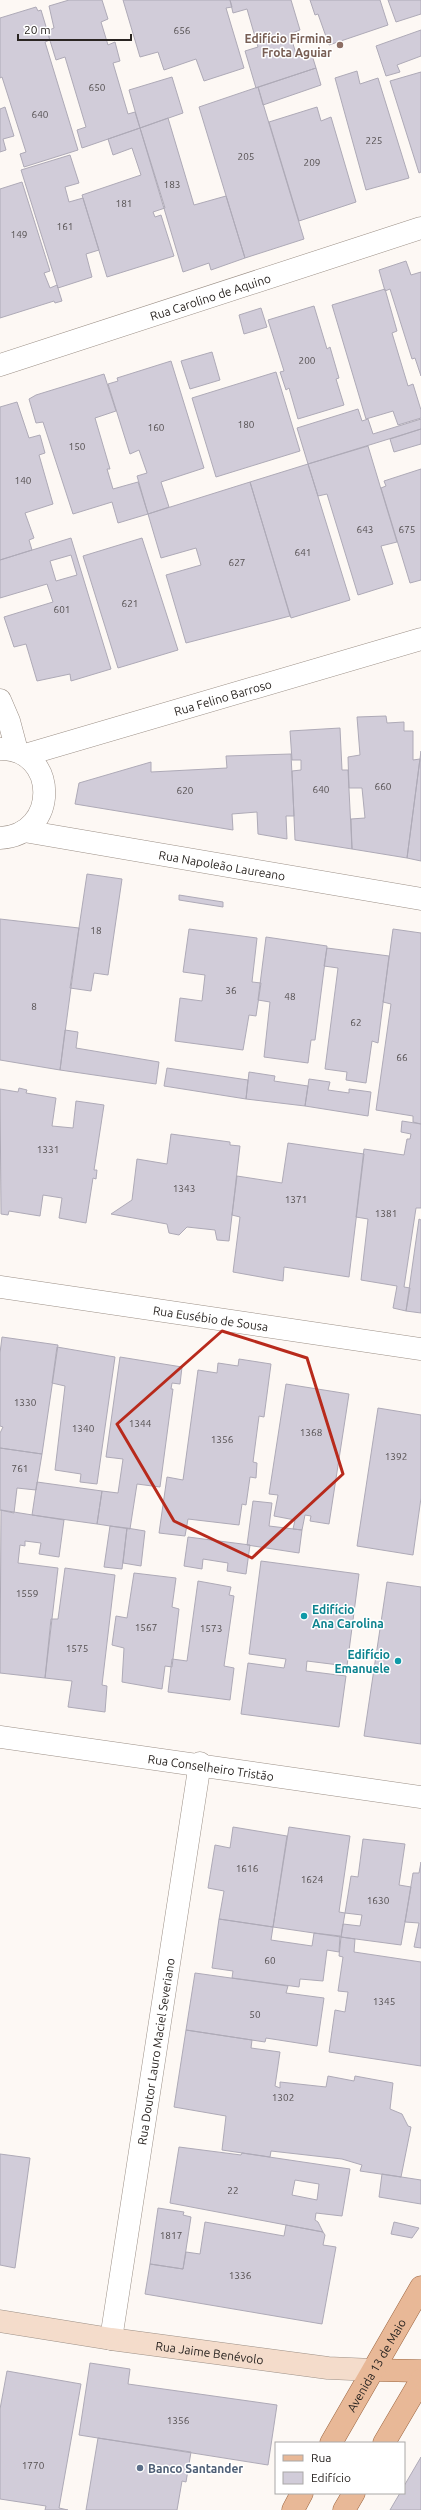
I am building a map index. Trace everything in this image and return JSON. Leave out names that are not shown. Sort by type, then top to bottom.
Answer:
[{"type":"main road","name":"Avenida 13 de Maio","points":[[332,2442],[421,2287]]},
{"type":"main road","name":"Rua Jaime Benévolo","points":[[374,2370],[421,2371]]},
{"type":"main road","points":[[385,2442],[421,2380]]},
{"type":"main road","points":[[293,2510],[301,2494]]},
{"type":"main road","points":[[344,2510],[353,2494]]},
{"type":"street","name":"Rua Carolino de Aquino","points":[[0,365],[421,228]]},
{"type":"street","name":"Rua Felino Barroso","points":[[14,752],[421,639]]},
{"type":"street","points":[[0,700],[9,721],[14,752],[36,766],[43,779],[45,794],[43,809],[35,822],[24,831],[13,836],[0,838]]},
{"type":"street","name":"Rua Napoleão Laureano","points":[[24,831],[421,898]]},
{"type":"street","name":"Rua Eusébio de Sousa","points":[[0,1287],[421,1349]]},
{"type":"street","name":"Rua Conselheiro Tristão","points":[[0,1737],[200,1763],[421,1797]]},
{"type":"street","name":"Rua Doutor Lauro Maciel Severiano","points":[[111,2338],[200,1763]]},
{"type":"street","name":"Rua Jaime Benévolo","points":[[0,2321],[328,2368],[374,2370]]},
{"type":"highlighted area","points":[[222,1331],[307,1358],[343,1474],[252,1558],[174,1521],[117,1424]]},
{"type":"building","points":[[69,0],[102,0],[108,19],[101,22],[108,45],[115,42],[120,61],[113,63],[128,114],[135,112],[140,128],[82,148],[77,130],[86,127],[65,57],[56,60],[47,31],[54,28],[49,6]]},
{"type":"building","points":[[123,0],[230,0],[232,7],[226,8],[244,68],[204,81],[196,59],[164,70],[158,52],[140,57]]},
{"type":"building","points":[[230,0],[291,0],[300,30],[290,34],[297,57],[311,52],[316,68],[256,88],[245,51],[258,47],[247,9],[233,13]]},
{"type":"building","points":[[310,0],[380,0],[388,25],[329,45],[318,14],[315,15]]},
{"type":"building","points":[[388,0],[421,0],[421,14],[396,22]]},
{"type":"building","points":[[36,7],[38,11],[41,10],[50,40],[45,42],[78,150],[24,167],[20,154],[26,152],[2,77],[0,78],[0,18]]},
{"type":"building","points":[[421,30],[421,56],[397,65],[400,72],[386,76],[376,46]]},
{"type":"building","points":[[316,68],[321,85],[263,105],[258,87]]},
{"type":"building","points":[[357,71],[360,84],[378,78],[409,178],[366,190],[335,78]]},
{"type":"building","points":[[421,72],[421,172],[419,173],[390,81]]},
{"type":"building","points":[[172,77],[183,113],[140,128],[129,90]]},
{"type":"building","points":[[258,87],[304,239],[245,258],[199,107]]},
{"type":"building","points":[[5,107],[14,136],[3,139],[6,150],[0,152],[0,109]]},
{"type":"building","points":[[317,107],[321,121],[331,117],[356,202],[299,221],[269,122]]},
{"type":"building","points":[[168,118],[194,205],[226,196],[245,258],[211,270],[209,263],[183,272],[140,128]]},
{"type":"building","points":[[140,128],[165,208],[153,212],[155,217],[161,215],[174,256],[107,277],[82,195],[141,175],[132,148],[113,155],[108,139]]},
{"type":"building","points":[[70,155],[79,183],[65,187],[69,202],[83,198],[99,250],[86,254],[92,277],[58,288],[21,170]]},
{"type":"building","points":[[22,182],[50,271],[44,273],[50,288],[57,285],[62,301],[55,303],[54,301],[0,318],[0,189]]},
{"type":"building","points":[[406,261],[411,275],[421,272],[421,376],[415,358],[412,359],[390,289],[385,291],[379,270]]},
{"type":"building","points":[[385,289],[397,331],[392,333],[408,386],[413,384],[421,410],[421,418],[398,425],[393,411],[366,419],[332,305]]},
{"type":"building","points":[[314,306],[327,349],[330,347],[339,378],[336,379],[344,405],[298,419],[289,388],[286,390],[280,372],[284,371],[268,320]]},
{"type":"building","points":[[261,308],[267,327],[244,334],[239,315]]},
{"type":"building","points":[[212,352],[220,380],[190,389],[181,361]]},
{"type":"building","points":[[171,361],[204,468],[161,482],[169,507],[148,514],[137,476],[147,473],[139,450],[130,454],[108,384],[118,381],[117,378]]},
{"type":"building","points":[[276,372],[300,451],[216,477],[192,398]]},
{"type":"building","points":[[104,374],[116,411],[95,418],[110,469],[107,469],[113,489],[138,482],[148,514],[118,523],[112,502],[73,514],[43,422],[36,423],[29,399],[36,395]]},
{"type":"building","points":[[17,402],[29,438],[40,435],[45,453],[39,455],[53,504],[25,513],[34,538],[29,540],[32,550],[0,560],[0,407]]},
{"type":"building","points":[[358,409],[362,421],[368,419],[373,434],[421,419],[421,429],[308,464],[297,428]]},
{"type":"building","points":[[421,429],[421,444],[394,452],[390,439]]},
{"type":"building","points":[[368,446],[397,542],[381,546],[393,584],[358,595],[327,494],[318,496],[308,464]]},
{"type":"building","points":[[308,464],[350,600],[291,618],[250,482]]},
{"type":"building","points":[[421,469],[421,580],[410,583],[381,488],[386,486],[384,481]]},
{"type":"building","points":[[250,482],[290,616],[186,643],[166,575],[201,565],[196,548],[161,558],[148,514]]},
{"type":"building","points":[[71,538],[111,669],[71,681],[70,674],[37,681],[26,644],[14,647],[4,617],[53,602],[47,584],[0,598],[0,560]],"holes":[[[71,555],[77,575],[56,581],[50,561]]]},
{"type":"building","points":[[142,538],[178,650],[118,668],[83,556]]},
{"type":"building","points":[[386,716],[387,723],[404,722],[404,731],[413,731],[413,760],[420,759],[407,858],[352,849],[351,819],[365,818],[362,788],[349,788],[348,757],[360,755],[357,717]]},
{"type":"building","points":[[340,728],[342,770],[348,770],[352,849],[295,840],[292,771],[301,770],[301,760],[292,760],[290,731]]},
{"type":"building","points":[[421,751],[421,861],[407,858]]},
{"type":"building","points":[[291,754],[294,816],[286,816],[287,839],[258,834],[257,812],[232,814],[233,830],[75,804],[79,783],[151,762],[151,772],[227,768],[226,756]]},
{"type":"building","points":[[87,874],[122,879],[108,975],[94,973],[91,991],[70,988]]},
{"type":"building","points":[[179,895],[223,902],[223,907],[179,900]]},
{"type":"building","points":[[0,919],[79,928],[60,1070],[0,1060]]},
{"type":"building","points":[[189,929],[257,938],[252,982],[261,983],[256,1016],[249,1015],[243,1050],[175,1041],[180,998],[202,1001],[205,975],[183,972]]},
{"type":"building","points":[[393,929],[421,933],[421,1124],[413,1122],[413,1116],[376,1110],[391,1004],[383,1002]]},
{"type":"building","points":[[266,937],[327,946],[315,1040],[311,1040],[308,1063],[264,1057],[270,1002],[258,1000]]},
{"type":"building","points":[[327,948],[389,956],[378,1043],[372,1041],[366,1083],[346,1080],[347,1072],[325,1069],[338,968],[324,966]]},
{"type":"building","points":[[65,1030],[78,1032],[76,1048],[159,1062],[156,1084],[60,1070]]},
{"type":"building","points":[[167,1068],[248,1080],[246,1099],[164,1086]]},
{"type":"building","points":[[249,1072],[275,1076],[274,1081],[308,1086],[305,1106],[246,1099]]},
{"type":"building","points":[[309,1079],[330,1082],[328,1090],[349,1093],[349,1089],[371,1092],[368,1116],[305,1106]]},
{"type":"building","points":[[19,1088],[27,1090],[26,1093],[56,1098],[52,1126],[73,1128],[76,1101],[104,1105],[94,1170],[97,1170],[96,1179],[93,1178],[86,1223],[59,1218],[62,1198],[43,1195],[40,1216],[9,1211],[8,1215],[1,1214],[0,1089],[18,1092]]},
{"type":"building","points":[[402,1121],[421,1124],[421,1208],[416,1208],[404,1287],[410,1288],[406,1311],[393,1308],[397,1286],[361,1280],[368,1219],[356,1217],[364,1149],[404,1155],[407,1139],[410,1139],[411,1134],[401,1132]]},
{"type":"building","points":[[171,1134],[230,1142],[230,1145],[240,1146],[229,1241],[217,1240],[215,1230],[187,1227],[179,1235],[169,1233],[167,1224],[111,1214],[132,1200],[137,1159],[167,1164]]},
{"type":"building","points":[[288,1143],[364,1154],[349,1277],[284,1267],[283,1281],[233,1272],[240,1217],[232,1215],[237,1176],[282,1183]]},
{"type":"building","points":[[419,1219],[421,1220],[421,1313],[406,1311]]},
{"type":"building","points":[[2,1337],[58,1345],[42,1454],[0,1448],[0,1433],[3,1427],[0,1426],[0,1353]]},
{"type":"building","points":[[57,1347],[115,1357],[97,1484],[80,1482],[81,1474],[55,1470],[65,1386],[52,1383]]},
{"type":"building","points":[[120,1357],[182,1367],[180,1384],[172,1383],[171,1389],[173,1389],[160,1487],[137,1484],[130,1529],[97,1524],[102,1491],[118,1493],[123,1459],[106,1457]]},
{"type":"building","points":[[239,1359],[271,1364],[264,1417],[259,1416],[253,1462],[257,1463],[256,1478],[250,1477],[246,1505],[242,1504],[239,1525],[188,1519],[185,1536],[159,1533],[167,1477],[183,1480],[198,1370],[217,1373],[218,1363],[238,1366]]},
{"type":"building","points":[[286,1384],[349,1394],[329,1524],[310,1521],[311,1516],[305,1515],[302,1530],[293,1529],[295,1520],[274,1516],[278,1495],[269,1494]]},
{"type":"building","points":[[378,1408],[421,1415],[421,1498],[413,1555],[357,1546]]},
{"type":"building","points":[[0,1448],[42,1454],[36,1490],[17,1488],[14,1513],[0,1510]]},
{"type":"building","points":[[37,1482],[102,1491],[97,1524],[32,1515]]},
{"type":"building","points":[[253,1501],[272,1503],[269,1526],[302,1530],[299,1553],[247,1545]]},
{"type":"building","points":[[1,1510],[64,1520],[59,1557],[39,1554],[41,1543],[25,1541],[25,1546],[20,1545],[18,1563],[58,1568],[45,1678],[0,1673]]},
{"type":"building","points":[[110,1526],[127,1528],[122,1569],[104,1567]]},
{"type":"building","points":[[127,1528],[145,1531],[141,1566],[123,1563]]},
{"type":"building","points":[[188,1537],[250,1545],[246,1574],[227,1571],[228,1563],[203,1559],[202,1569],[184,1566]]},
{"type":"building","name":"Edifício Ana Carolina","points":[[261,1561],[359,1574],[347,1666],[307,1661],[306,1671],[346,1676],[339,1727],[241,1714],[248,1663],[284,1668],[286,1659],[249,1654]]},
{"type":"building","points":[[65,1568],[115,1575],[102,1685],[107,1686],[105,1712],[68,1707],[72,1681],[45,1678],[51,1619],[58,1619]]},
{"type":"building","points":[[134,1573],[176,1578],[172,1607],[179,1609],[172,1667],[165,1666],[162,1689],[122,1682],[124,1648],[112,1645],[116,1616],[127,1618]]},
{"type":"building","points":[[198,1581],[231,1587],[229,1595],[234,1596],[224,1666],[234,1668],[230,1700],[168,1692],[172,1659],[187,1661]]},
{"type":"building","name":"Edifício Emanuele","points":[[387,1582],[421,1587],[421,1744],[364,1736]]},
{"type":"building","points":[[233,1827],[287,1836],[273,1927],[219,1919],[224,1891],[208,1888],[215,1845],[230,1848]]},
{"type":"building","points":[[289,1827],[350,1836],[339,1912],[345,1913],[341,1937],[273,1927]]},
{"type":"building","points":[[363,1839],[405,1844],[399,1885],[411,1887],[401,1945],[341,1937],[343,1924],[360,1926],[362,1915],[345,1913],[351,1876],[358,1877]]},
{"type":"building","points":[[421,1862],[421,1948],[414,1947],[419,1923],[405,1922],[413,1873],[419,1873]]},
{"type":"building","points":[[219,1919],[273,1927],[271,1940],[312,1946],[314,1933],[340,1936],[339,1952],[327,1950],[323,1981],[300,1979],[299,1987],[232,1978],[233,1971],[212,1968]]},
{"type":"building","points":[[341,1937],[355,1939],[354,1952],[421,1962],[421,2066],[329,2052],[335,2010],[345,2012],[348,1992],[338,1991],[343,1957],[339,1956]]},
{"type":"building","points":[[195,1973],[288,1986],[286,1993],[324,1998],[317,2046],[266,2038],[265,2042],[186,2030]]},
{"type":"building","points":[[186,2030],[252,2040],[251,2048],[280,2052],[275,2086],[280,2088],[280,2082],[326,2087],[328,2076],[354,2081],[355,2076],[393,2083],[390,2109],[402,2114],[408,2126],[411,2127],[401,2177],[360,2171],[362,2165],[342,2159],[271,2151],[270,2157],[222,2150],[226,2116],[174,2107]]},
{"type":"building","points":[[179,2147],[241,2155],[242,2153],[350,2169],[342,2216],[316,2213],[315,2220],[318,2222],[323,2232],[170,2203]],"holes":[[[295,2180],[319,2184],[317,2200],[292,2195]]]},
{"type":"building","points":[[0,2154],[30,2158],[15,2268],[0,2265]]},
{"type":"building","points":[[382,2174],[421,2180],[421,2204],[379,2197]]},
{"type":"building","points":[[158,2208],[184,2212],[183,2215],[191,2217],[183,2269],[150,2264]]},
{"type":"building","points":[[205,2222],[284,2236],[286,2225],[323,2232],[325,2235],[323,2245],[336,2247],[322,2324],[145,2294],[150,2264],[183,2269],[186,2252],[200,2254]]},
{"type":"building","points":[[394,2222],[419,2228],[412,2238],[391,2234]]},
{"type":"building","points":[[90,2363],[130,2369],[128,2384],[277,2405],[268,2465],[79,2435]]},
{"type":"building","points":[[7,2371],[81,2384],[59,2508],[68,2510],[45,2510],[46,2506],[0,2499],[0,2409]]},
{"type":"building","name":"Banco Santander","points":[[98,2438],[191,2452],[186,2482],[182,2481],[177,2510],[86,2510]]},
{"type":"building","points":[[421,2457],[421,2510],[390,2510],[399,2494],[405,2494],[405,2484]]},
{"type":"place","name":"Edifício Firmina Frota Aguiar","points":[[340,45]]},
{"type":"place","name":"Edifício Ana Carolina","points":[[304,1616]]},
{"type":"place","name":"Edifício Emanuele","points":[[398,1661]]},
{"type":"place","name":"Banco Santander","points":[[140,2468]]}]
